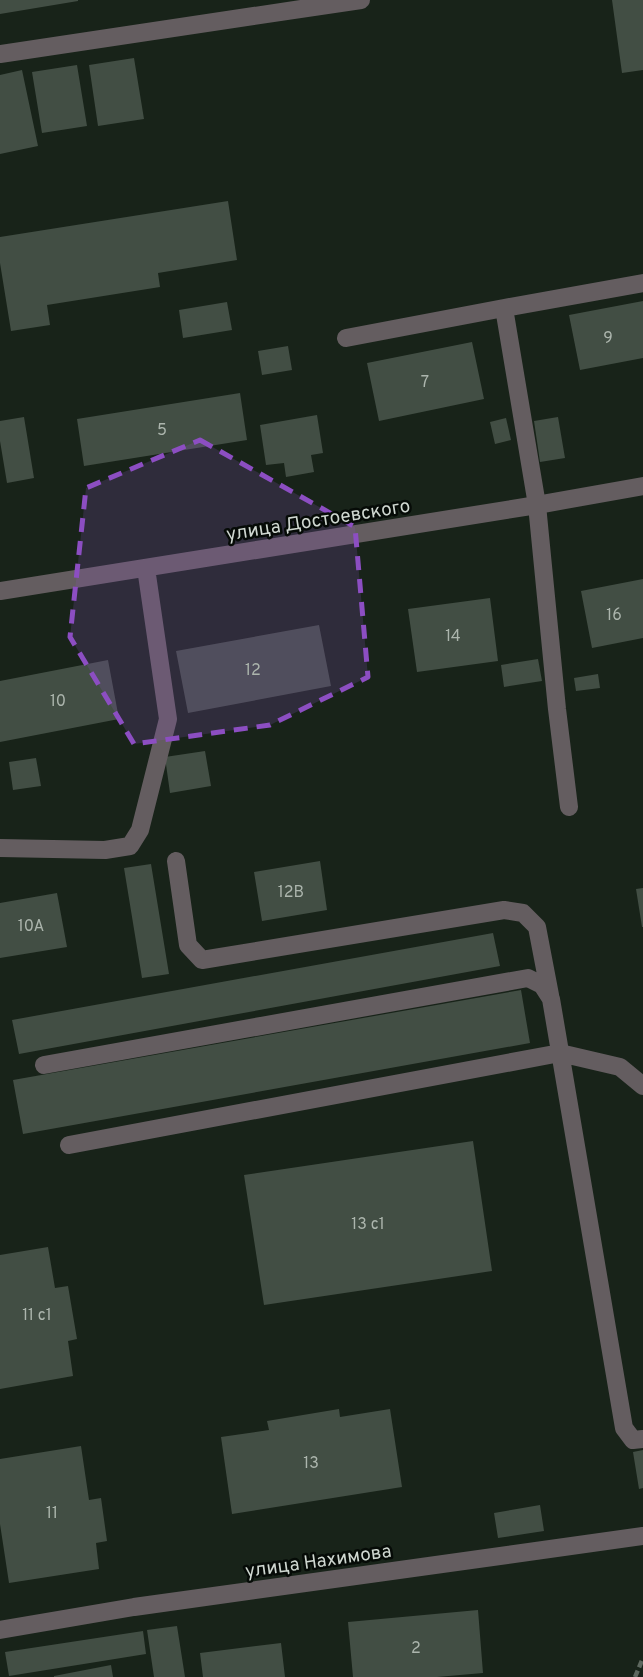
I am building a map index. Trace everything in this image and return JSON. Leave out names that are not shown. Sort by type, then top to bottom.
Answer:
[{"type":"street","points":[[0,54],[361,0]]},
{"type":"street","points":[[346,338],[643,283]]},
{"type":"street","points":[[504,308],[537,505],[556,709],[569,807]]},
{"type":"street","name":"улица Достоевского","points":[[0,591],[643,486]]},
{"type":"street","points":[[0,848],[105,850],[130,846],[140,830],[169,719],[146,568]]},
{"type":"street","points":[[176,861],[188,946],[202,960],[504,910],[523,913],[537,927],[624,1428],[633,1440],[643,1439]]},
{"type":"street","points":[[44,1065],[528,978],[542,985],[551,999]]},
{"type":"street","points":[[69,1144],[560,1053],[620,1067],[643,1086]]},
{"type":"street","name":"улица Нахимова","points":[[0,1630],[134,1607],[643,1536]]},
{"type":"path","points":[[635,1677],[643,1658]]},
{"type":"highlighted area","points":[[200,440],[355,527],[368,677],[270,725],[134,744],[70,637],[86,488]]},
{"type":"building","points":[[0,0],[78,0],[78,1],[0,14]]},
{"type":"building","points":[[612,0],[643,0],[643,70],[622,73]]},
{"type":"building","points":[[134,58],[144,119],[98,126],[89,65]]},
{"type":"building","points":[[77,65],[87,126],[42,133],[32,72]]},
{"type":"building","points":[[22,70],[38,146],[0,154],[0,75]]},
{"type":"building","points":[[228,201],[237,260],[158,273],[160,287],[47,305],[50,325],[11,331],[0,263],[0,237]]},
{"type":"building","points":[[643,301],[643,358],[580,370],[569,315]]},
{"type":"building","points":[[227,302],[232,330],[183,338],[179,310]]},
{"type":"building","points":[[472,342],[484,399],[379,421],[367,363]]},
{"type":"building","points":[[288,346],[292,370],[262,375],[258,351]]},
{"type":"building","points":[[240,393],[247,440],[84,466],[77,419]]},
{"type":"building","points":[[317,415],[323,453],[311,455],[314,472],[286,477],[284,463],[266,465],[260,425]]},
{"type":"building","points":[[24,417],[34,478],[7,483],[0,441],[0,421]]},
{"type":"building","points":[[558,417],[565,458],[540,462],[534,421]]},
{"type":"building","points":[[506,418],[511,440],[495,444],[490,422]]},
{"type":"building","points":[[643,579],[643,638],[592,648],[581,591]]},
{"type":"building","points":[[490,598],[498,661],[417,672],[408,609]]},
{"type":"building","points":[[319,625],[331,686],[188,713],[176,651]]},
{"type":"building","points":[[538,659],[542,681],[504,687],[501,665]]},
{"type":"building","points":[[108,660],[119,719],[0,742],[0,681]]},
{"type":"building","points":[[598,674],[600,688],[576,691],[574,678]]},
{"type":"building","points":[[205,751],[211,786],[170,793],[165,757]]},
{"type":"building","points":[[36,758],[41,786],[13,790],[9,762]]},
{"type":"building","points":[[320,861],[327,910],[262,921],[254,872]]},
{"type":"building","points":[[151,864],[169,974],[142,978],[124,868]]},
{"type":"building","points":[[643,888],[643,927],[642,927],[636,889]]},
{"type":"building","points":[[57,893],[67,947],[0,958],[0,903]]},
{"type":"building","points":[[493,933],[500,966],[19,1054],[12,1020]]},
{"type":"building","points":[[521,990],[530,1043],[23,1134],[13,1080]]},
{"type":"building","points":[[473,1141],[492,1271],[264,1305],[244,1175]]},
{"type":"building","points":[[48,1247],[55,1288],[68,1286],[77,1339],[68,1341],[73,1376],[0,1389],[0,1255]]},
{"type":"building","points":[[339,1409],[340,1417],[390,1409],[402,1487],[232,1514],[221,1437],[269,1430],[267,1421]]},
{"type":"building","points":[[81,1446],[89,1500],[101,1498],[107,1541],[96,1543],[99,1569],[9,1583],[0,1524],[0,1459]]},
{"type":"building","points":[[643,1450],[643,1488],[639,1489],[633,1452]]},
{"type":"building","points":[[540,1505],[544,1531],[498,1538],[494,1513]]},
{"type":"building","points":[[478,1610],[483,1673],[437,1677],[353,1677],[348,1622]]},
{"type":"building","points":[[177,1626],[185,1677],[154,1677],[147,1630]]},
{"type":"building","points":[[143,1631],[146,1654],[9,1676],[5,1652]]},
{"type":"building","points":[[281,1643],[285,1677],[203,1677],[200,1653]]},
{"type":"building","points":[[111,1665],[113,1677],[54,1677],[54,1676]]}]
